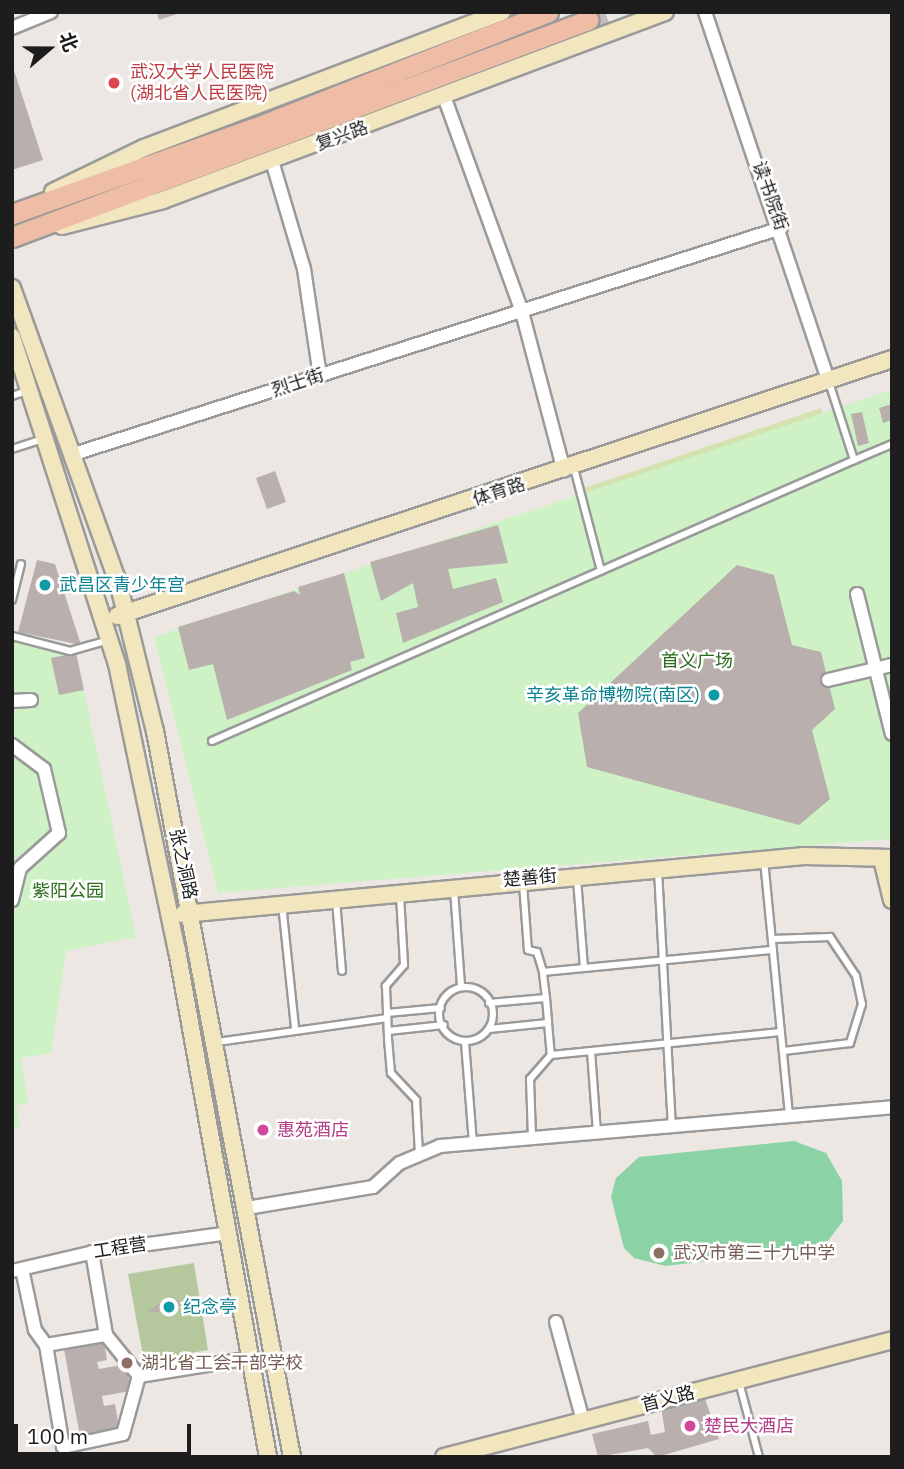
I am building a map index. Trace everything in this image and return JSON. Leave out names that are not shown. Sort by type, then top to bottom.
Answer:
[{"type":"main road","points":[[12,213],[144,148],[502,12]]},
{"type":"main road","points":[[12,213],[254,128],[548,12]]},
{"type":"main road","name":"复兴路","points":[[12,238],[163,200],[445,99],[665,12]]},
{"type":"main road","points":[[12,238],[588,20]]},
{"type":"main road","name":"张之洞路","points":[[12,288],[74,454],[127,618],[193,912],[292,1457]]},
{"type":"main road","name":"张之洞路","points":[[13,345],[31,389],[108,629],[170,916],[230,1233],[268,1457]]},
{"type":"main road","points":[[830,385],[892,359]]},
{"type":"main road","points":[[108,629],[127,618],[830,385],[892,368]]},
{"type":"main road","name":"楚善街","points":[[170,916],[453,884],[764,859],[887,859]]},
{"type":"main road","points":[[887,859],[892,900]]},
{"type":"main road","name":"首义路","points":[[444,1457],[892,1340]]},
{"type":"street","points":[[12,28],[51,12]]},
{"type":"street","name":"读书院街","points":[[705,12],[781,228],[830,385]]},
{"type":"street","points":[[445,99],[522,312],[571,472]]},
{"type":"street","points":[[272,161],[304,269],[320,376]]},
{"type":"street","name":"烈士街","points":[[74,454],[781,228]]},
{"type":"street","points":[[857,594],[892,734]]},
{"type":"street","points":[[828,680],[892,665]]},
{"type":"street","points":[[12,701],[32,700]]},
{"type":"street","points":[[12,745],[44,769],[59,833],[20,867],[12,900]]},
{"type":"street","points":[[247,1208],[373,1187],[419,1153],[473,1143],[892,1107]]},
{"type":"street","name":"工程营","points":[[17,1270],[92,1252],[230,1233]]},
{"type":"street","points":[[92,1252],[106,1335],[139,1376]]},
{"type":"street","points":[[17,1270],[35,1330],[46,1345],[63,1447],[123,1434],[139,1376]]},
{"type":"street","points":[[556,1322],[583,1421]]},
{"type":"street","points":[[46,1345],[106,1335]]},
{"type":"street","points":[[139,1376],[251,1358]]},
{"type":"lane","points":[[830,385],[854,460]]},
{"type":"lane","points":[[12,396],[31,389]]},
{"type":"lane","points":[[12,449],[47,437]]},
{"type":"lane","points":[[212,741],[892,444]]},
{"type":"lane","points":[[571,472],[601,571]]},
{"type":"lane","points":[[12,600],[21,564]]},
{"type":"lane","points":[[12,636],[71,651],[108,629]]},
{"type":"lane","points":[[764,859],[789,1116]]},
{"type":"lane","points":[[658,868],[672,1126]]},
{"type":"lane","points":[[577,874],[584,968]]},
{"type":"lane","points":[[523,879],[528,950],[537,952],[543,972],[551,1055]]},
{"type":"lane","points":[[217,1041],[295,1027],[441,1008],[461,986],[453,884]]},
{"type":"lane","points":[[400,890],[404,965],[386,986],[391,1073],[416,1100],[419,1153]]},
{"type":"lane","points":[[336,897],[342,971]]},
{"type":"lane","points":[[282,902],[295,1027]]},
{"type":"lane","points":[[772,939],[830,937],[856,976],[862,1004],[850,1044],[783,1051]]},
{"type":"lane","points":[[543,972],[773,950]]},
{"type":"lane","points":[[461,986],[478,990],[489,1003],[489,1029]]},
{"type":"lane","points":[[489,1003],[545,998]]},
{"type":"lane","points":[[441,1008],[444,1025],[465,1042],[473,1143]]},
{"type":"lane","points":[[465,1042],[489,1029],[548,1023]]},
{"type":"lane","points":[[388,1031],[444,1025]]},
{"type":"lane","points":[[532,1138],[530,1079],[551,1055],[781,1032]]},
{"type":"lane","points":[[591,1051],[597,1132]]},
{"type":"lane","points":[[739,1380],[759,1457]]},
{"type":"green space","name":"首义广场","points":[[892,390],[892,839],[218,893],[154,637]]},
{"type":"green space","points":[[821,408],[838,454],[766,436],[702,455],[704,461],[602,556],[584,488]]},
{"type":"green space","name":"紫阳公园","points":[[12,639],[76,653],[136,937],[66,951],[51,1053],[21,1058],[28,1103],[16,1106],[20,1128],[12,1130]]},
{"type":"green space","points":[[794,1141],[826,1153],[842,1181],[843,1221],[824,1246],[666,1266],[634,1258],[624,1248],[611,1197],[616,1178],[639,1157]]},
{"type":"green space","points":[[194,1263],[208,1350],[144,1361],[128,1274]]},
{"type":"building","points":[[157,12],[180,12],[180,13],[159,20]]},
{"type":"building","points":[[12,64],[43,160],[12,170]]},
{"type":"building","points":[[892,404],[892,420],[883,423],[879,408]]},
{"type":"building","points":[[862,412],[869,443],[858,446],[851,414]]},
{"type":"building","points":[[275,471],[286,502],[267,509],[256,478]]},
{"type":"building","points":[[498,525],[508,563],[448,569],[453,589],[496,578],[503,602],[403,643],[396,613],[418,607],[413,583],[381,601],[370,562]]},
{"type":"building","name":"武昌区青少年宫","points":[[37,560],[55,564],[81,645],[18,632]]},
{"type":"building","name":"辛亥革命博物院(南区)","points":[[737,565],[774,575],[792,645],[821,652],[835,709],[812,730],[830,799],[799,825],[587,767],[578,713]]},
{"type":"building","points":[[344,573],[365,658],[350,662],[352,670],[227,720],[213,664],[189,670],[178,627],[294,591],[300,595],[298,587]]},
{"type":"building","points":[[76,653],[84,690],[59,695],[51,658]]},
{"type":"building","name":"纪念亭","points":[[174,1299],[190,1305],[175,1307],[176,1313],[149,1312],[161,1301]]},
{"type":"building","points":[[103,1337],[107,1360],[97,1362],[99,1369],[126,1364],[131,1391],[102,1396],[104,1406],[115,1404],[119,1428],[80,1436],[63,1344]]},
{"type":"building","name":"楚民大酒店","points":[[704,1396],[719,1439],[657,1457],[648,1448],[598,1457],[592,1434],[648,1421],[651,1435],[665,1432],[661,1407]]},
{"type":"tunnel","points":[[588,20],[610,12]]},
{"type":"place","name":"武汉大学人民医院 (湖北省人民医院)","points":[[114,83]]},
{"type":"place","name":"武昌区青少年宫","points":[[45,585]]},
{"type":"place","name":"辛亥革命博物院(南区)","points":[[714,695]]},
{"type":"place","name":"惠苑酒店","points":[[263,1130]]},
{"type":"place","name":"武汉市第三十九中学","points":[[659,1253]]},
{"type":"place","name":"纪念亭","points":[[169,1307]]},
{"type":"place","name":"湖北省工会干部学校","points":[[127,1363]]},
{"type":"place","name":"楚民大酒店","points":[[690,1426]]}]
